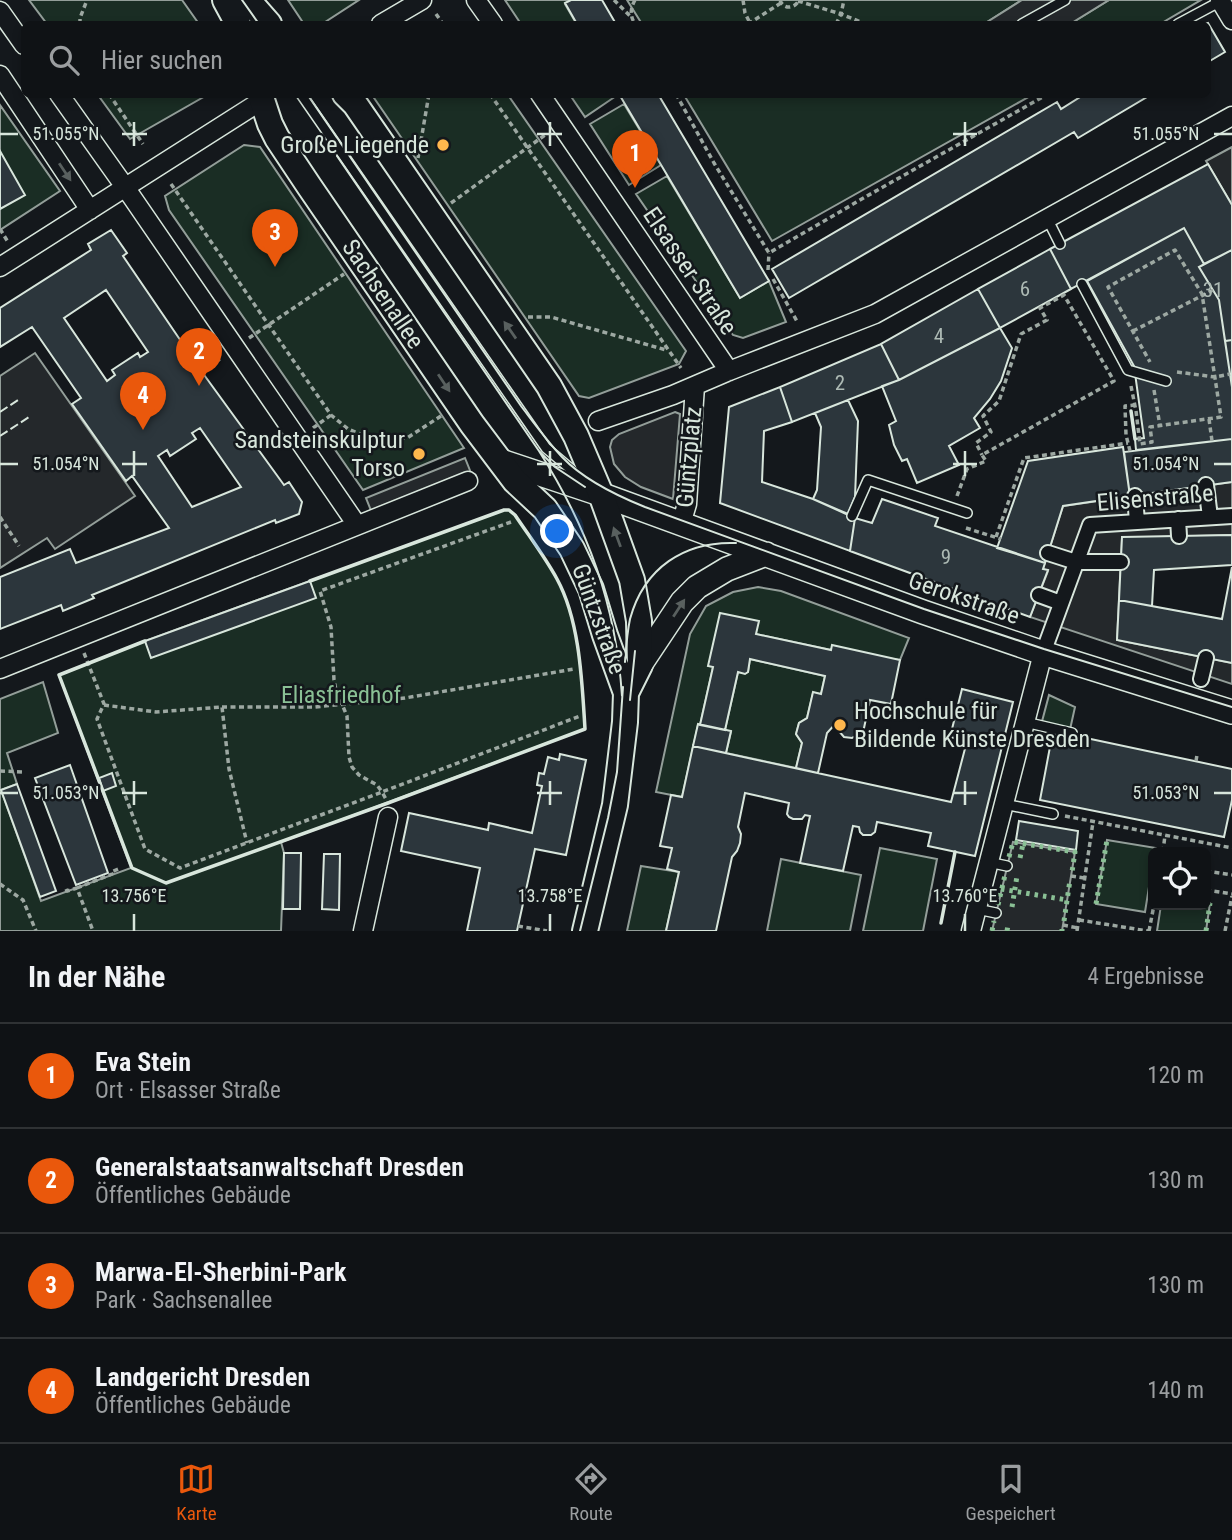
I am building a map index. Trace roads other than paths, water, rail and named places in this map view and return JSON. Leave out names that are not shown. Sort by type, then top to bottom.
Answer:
[{"type":"main road","points":[[238,7],[264,21]]},
{"type":"main road","name":"Sachsenallee","points":[[260,98],[273,131],[309,186],[472,424],[516,481]]},
{"type":"main road","points":[[349,98],[549,386],[576,436],[600,494]]},
{"type":"main road","name":"Güntzstraße","points":[[516,481],[545,509],[572,549],[591,589],[626,693],[623,746],[615,805],[585,931]]},
{"type":"main road","name":"Güntzstraße","points":[[600,494],[632,580],[639,621],[640,665],[626,693]]},
{"type":"street","points":[[386,21],[422,0]]},
{"type":"street","points":[[476,0],[491,21]]},
{"type":"street","points":[[1220,1],[1232,20]]},
{"type":"street","points":[[0,11],[21,41]]},
{"type":"street","points":[[0,75],[90,210]]},
{"type":"street","points":[[63,98],[357,525]]},
{"type":"street","points":[[0,267],[260,98]]},
{"type":"street","name":"Elsasser Straße","points":[[543,98],[729,371]]},
{"type":"street","points":[[597,421],[673,395],[875,314],[1232,116]]},
{"type":"street","name":"Güntzplatz","points":[[501,461],[681,524],[687,504],[695,386]]},
{"type":"street","points":[[0,669],[468,481]]},
{"type":"street","points":[[1206,485],[1210,517]]},
{"type":"street","points":[[1135,496],[1137,522]]},
{"type":"street","name":"Elisenstraße","points":[[1043,653],[1090,525],[1232,516]]},
{"type":"street","points":[[1178,519],[1179,536]]},
{"type":"street","name":"Gerokstraße","points":[[681,524],[1043,653],[1232,712]]},
{"type":"street","points":[[1048,553],[1076,562],[1121,562]]},
{"type":"street","name":"Güntzstraße","points":[[640,665],[682,602],[697,587],[727,569],[766,554]]},
{"type":"street","points":[[1039,595],[1061,603]]},
{"type":"street","points":[[971,931],[1043,653]]},
{"type":"street","points":[[1201,679],[1206,658]]},
{"type":"street","points":[[363,931],[388,817]]},
{"type":"lane","points":[[1028,21],[1065,0]]},
{"type":"lane","points":[[1183,21],[1220,1]]},
{"type":"lane","points":[[304,98],[546,448],[600,494]]},
{"type":"lane","points":[[1047,218],[1060,244]]},
{"type":"lane","points":[[1082,284],[1128,370],[1166,382]]},
{"type":"lane","points":[[852,516],[868,480],[967,513]]},
{"type":"lane","points":[[1025,722],[1072,733]]},
{"type":"lane","points":[[1004,804],[1053,814]]},
{"type":"lane","points":[[988,862],[1007,866]]},
{"type":"lane","points":[[977,909],[996,913]]},
{"type":"tram line","points":[[242,0],[257,21]]},
{"type":"tram line","points":[[310,98],[521,406],[562,457],[590,480],[645,507],[924,609],[1232,707]]},
{"type":"tram line","points":[[337,156],[539,451],[572,509],[597,568],[606,599],[619,663],[622,696]]},
{"type":"tram line","points":[[539,451],[555,467],[585,487]]},
{"type":"tram line","points":[[625,662],[627,635],[636,601],[656,572],[669,561],[699,547],[736,543]]},
{"type":"tram line","points":[[630,700],[635,651]]},
{"type":"tram line","points":[[580,931],[617,772],[623,687]]},
{"type":"place","name":"Große Liegende","points":[[443,145]]},
{"type":"place","name":"Eva Stein","points":[[635,188]]},
{"type":"place","name":"Marwa-El-Sherbini-Park","points":[[275,267]]},
{"type":"place","name":"Generalstaatsanwaltschaft Dresden","points":[[199,386]]},
{"type":"place","name":"Landgericht Dresden","points":[[143,430]]},
{"type":"place","name":"Sandsteinskulptur Torso","points":[[419,454]]},
{"type":"place","name":"Hochschule für Bildende Künste Dresden","points":[[840,725]]},
{"type":"park label","name":"Eliasfriedhof","points":[[341,695]]}]
